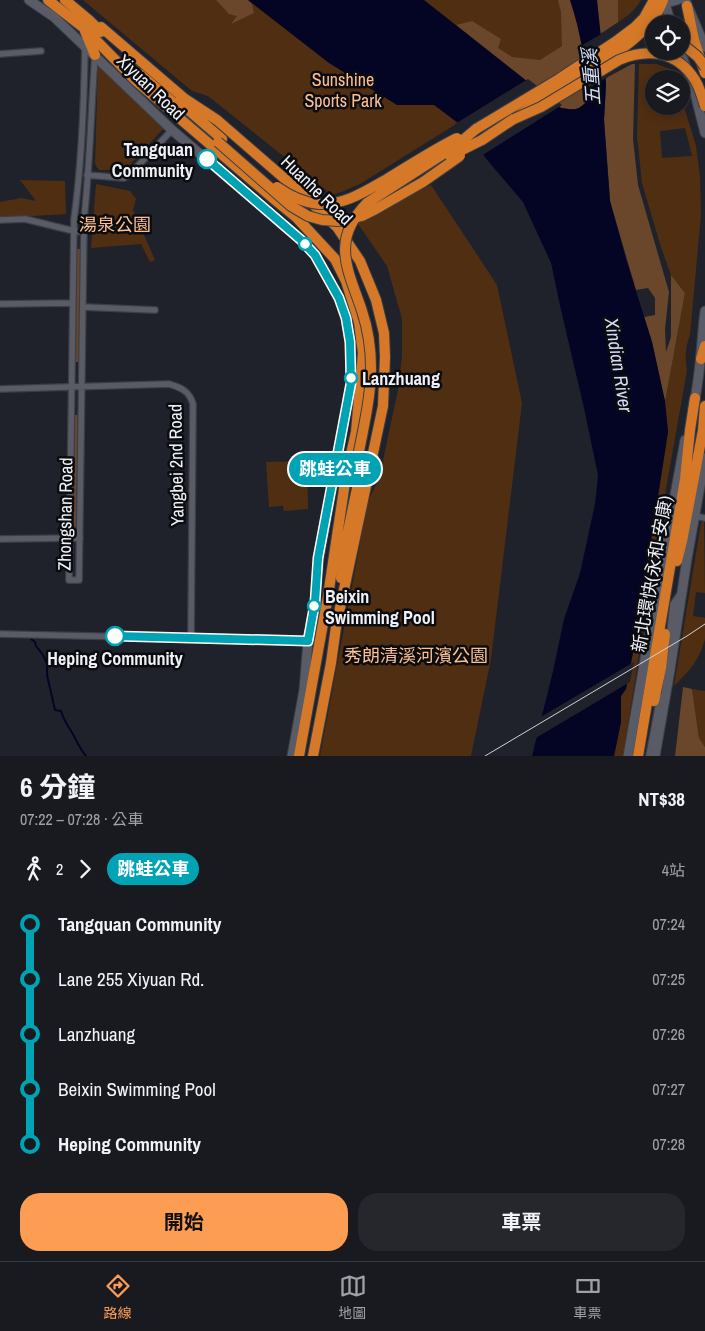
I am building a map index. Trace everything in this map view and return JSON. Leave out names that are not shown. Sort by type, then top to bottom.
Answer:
[{"type":"highway","name":"Huanhe Road","points":[[48,0],[84,28],[91,38],[136,81],[297,218],[335,259],[344,276],[359,322],[363,353],[356,432],[346,476],[328,596],[299,756]]},
{"type":"highway","name":"Huanhe Road","points":[[65,0],[77,10],[91,38]]},
{"type":"highway","points":[[71,0],[100,21],[217,120]]},
{"type":"highway","points":[[115,59],[141,75],[285,192],[308,202],[329,204],[353,198],[560,79],[635,27],[644,18],[654,0]]},
{"type":"highway","points":[[91,38],[143,71],[291,206],[308,216],[322,220],[338,221],[362,216],[423,182],[482,140],[616,52],[643,31],[664,1]]},
{"type":"highway","points":[[686,3],[694,40],[705,73]]},
{"type":"highway","points":[[77,10],[84,28]]},
{"type":"highway","name":"Huanhe Road","points":[[91,38],[101,28],[185,99],[217,120],[300,192],[337,227],[360,262],[376,300],[384,332],[383,406],[336,627],[313,756]]},
{"type":"highway","points":[[514,106],[531,90],[596,48],[627,36],[645,34]]},
{"type":"highway","points":[[91,38],[95,56]]},
{"type":"highway","points":[[690,51],[698,57],[705,67]]},
{"type":"highway","points":[[514,119],[541,106],[619,60],[629,55],[648,52],[670,58],[680,63],[689,71],[701,92],[705,106]]},
{"type":"highway","points":[[336,627],[344,550],[368,401],[371,368],[366,325],[348,273],[346,236],[358,212],[367,203],[457,144],[476,129]]},
{"type":"highway","points":[[328,596],[372,407],[376,370],[373,331],[356,282],[350,255],[352,234],[366,212],[380,200],[439,162],[482,140]]},
{"type":"highway","points":[[701,359],[705,346]]},
{"type":"highway","name":"新北環快(永和-安康)","points":[[638,756],[685,479],[695,398]]},
{"type":"highway","name":"新北環快(永和-安康)","points":[[642,756],[661,668],[677,561],[704,427],[705,406]]},
{"type":"highway","points":[[682,541],[686,559]]},
{"type":"main road","points":[[28,0],[91,38]]},
{"type":"main road","points":[[668,15],[664,1],[677,0]]},
{"type":"main road","points":[[686,3],[705,47]]},
{"type":"main road","name":"Xiyuan Road","points":[[95,56],[172,130],[301,240],[315,255],[330,280],[346,318],[350,342],[351,383],[318,558],[315,602],[308,641],[304,690],[292,756]]},
{"type":"main road","points":[[683,60],[693,86],[705,133]]},
{"type":"main road","points":[[628,756],[681,459],[695,398],[701,359],[705,311]]},
{"type":"main road","points":[[655,756],[686,559],[705,458]]},
{"type":"street","name":"Zhongshan Road","points":[[91,38],[84,105],[80,175],[74,219],[69,580],[79,580],[84,219],[89,176],[91,104],[95,56]]},
{"type":"street","points":[[0,54],[41,51]]},
{"type":"street","points":[[80,175],[124,178],[172,130]]},
{"type":"street","points":[[0,220],[25,219],[84,232]]},
{"type":"street","points":[[0,304],[73,303]]},
{"type":"street","points":[[83,307],[155,310]]},
{"type":"street","name":"Yangbei 2nd Road","points":[[0,390],[169,384],[185,390],[191,396],[193,404],[191,638]]},
{"type":"street","points":[[634,756],[695,398]]},
{"type":"street","points":[[695,516],[705,518]]},
{"type":"street","points":[[0,539],[80,538]]},
{"type":"street","points":[[649,756],[665,669],[674,604],[681,593]]},
{"type":"street","points":[[0,634],[308,641]]},
{"type":"green space","name":"Sunshine Sports Park","points":[[83,0],[641,0],[628,15],[600,34],[360,184],[332,195],[208,96],[192,91]]},
{"type":"green space","points":[[639,64],[657,64],[672,70],[645,70],[645,115],[687,115],[696,146],[700,176],[701,214],[690,335],[686,352],[687,370],[661,512],[623,756],[614,756],[621,722],[621,696],[626,689],[635,642],[658,498],[668,432],[665,402],[685,293],[671,275],[642,183],[637,136]],"holes":[[[685,128],[692,156],[662,158],[660,131]]]},
{"type":"green space","points":[[98,65],[164,128],[125,170],[99,170],[95,164]]},
{"type":"green space","name":"湯泉公園","points":[[20,180],[65,181],[66,214],[0,218],[0,202],[21,198],[36,201]]},
{"type":"green space","name":"湯泉公園","points":[[96,184],[130,191],[136,199],[133,210],[155,260],[150,262],[141,244],[91,248]]},
{"type":"green space","name":"秀朗清溪河濱公園","points":[[431,185],[497,285],[522,403],[491,659],[471,756],[320,756],[368,501],[379,479],[398,390],[402,356],[402,319],[387,266],[356,221]]},
{"type":"green space","points":[[307,461],[308,509],[284,511],[283,506],[269,507],[266,462]]},
{"type":"green space","points":[[704,521],[705,593],[696,592],[693,616],[705,618],[705,639],[693,665],[674,686],[701,523]]},
{"type":"green space","points":[[692,689],[705,691],[705,747],[699,738]]},
{"type":"shaded area","points":[[216,0],[248,0],[252,4],[254,13],[231,24],[237,16],[229,14]]},
{"type":"shaded area","points":[[558,0],[570,0],[582,50],[588,100],[576,109],[561,108],[456,25],[472,21],[501,39],[498,48],[512,57],[540,60],[562,46],[561,12]]},
{"type":"shaded area","points":[[597,0],[618,0],[618,22],[600,34]]},
{"type":"shaded area","points":[[635,64],[633,139],[638,185],[669,292],[665,329],[666,352],[671,337],[671,275],[685,293],[665,402],[652,342],[644,317],[655,315],[655,298],[648,288],[636,290],[610,201],[604,120],[606,78]]},
{"type":"shaded area","points":[[76,249],[81,249],[79,362],[74,362]]},
{"type":"shaded area","points":[[73,415],[78,415],[76,530],[74,531],[72,530]]},
{"type":"shaded area","points":[[683,687],[692,689],[699,738],[705,747],[705,756],[675,756]]},
{"type":"water","points":[[248,0],[424,0],[561,108],[573,109],[579,108],[588,100],[582,50],[570,0],[597,0],[606,85],[604,120],[610,201],[652,342],[665,401],[668,432],[635,642],[626,689],[621,696],[621,722],[614,756],[532,756],[564,619],[580,573],[595,504],[598,475],[551,263],[523,202],[458,123],[434,105],[397,105],[329,63]]},
{"type":"pier","points":[[603,33],[608,77],[585,91],[579,47]]},
{"type":"pier","points":[[528,79],[562,105],[481,156],[455,124]]},
{"type":"pier","points":[[634,662],[630,682],[534,739],[539,718]]},
{"type":"waterway","points":[[31,639],[35,642],[47,664],[47,675],[55,710],[61,711],[65,722],[86,756]]},
{"type":"tram line","points":[[485,756],[705,624]]},
{"type":"bus line","name":"跳蛙公車","points":[[115,636],[308,641],[315,602],[318,558],[351,383],[350,342],[346,318],[339,298],[315,255],[301,240],[207,159]]},
{"type":"place","name":"Tangquan Community","points":[[207,159]]},
{"type":"place","name":"Lanzhuang","points":[[351,378]]},
{"type":"place","name":"Beixin Swimming Pool","points":[[314,606]]},
{"type":"place","name":"Heping Community","points":[[115,636]]},
{"type":"water label","name":"五重溪","points":[[591,77]]},
{"type":"water label","name":"Xindian River","points":[[619,365]]}]
